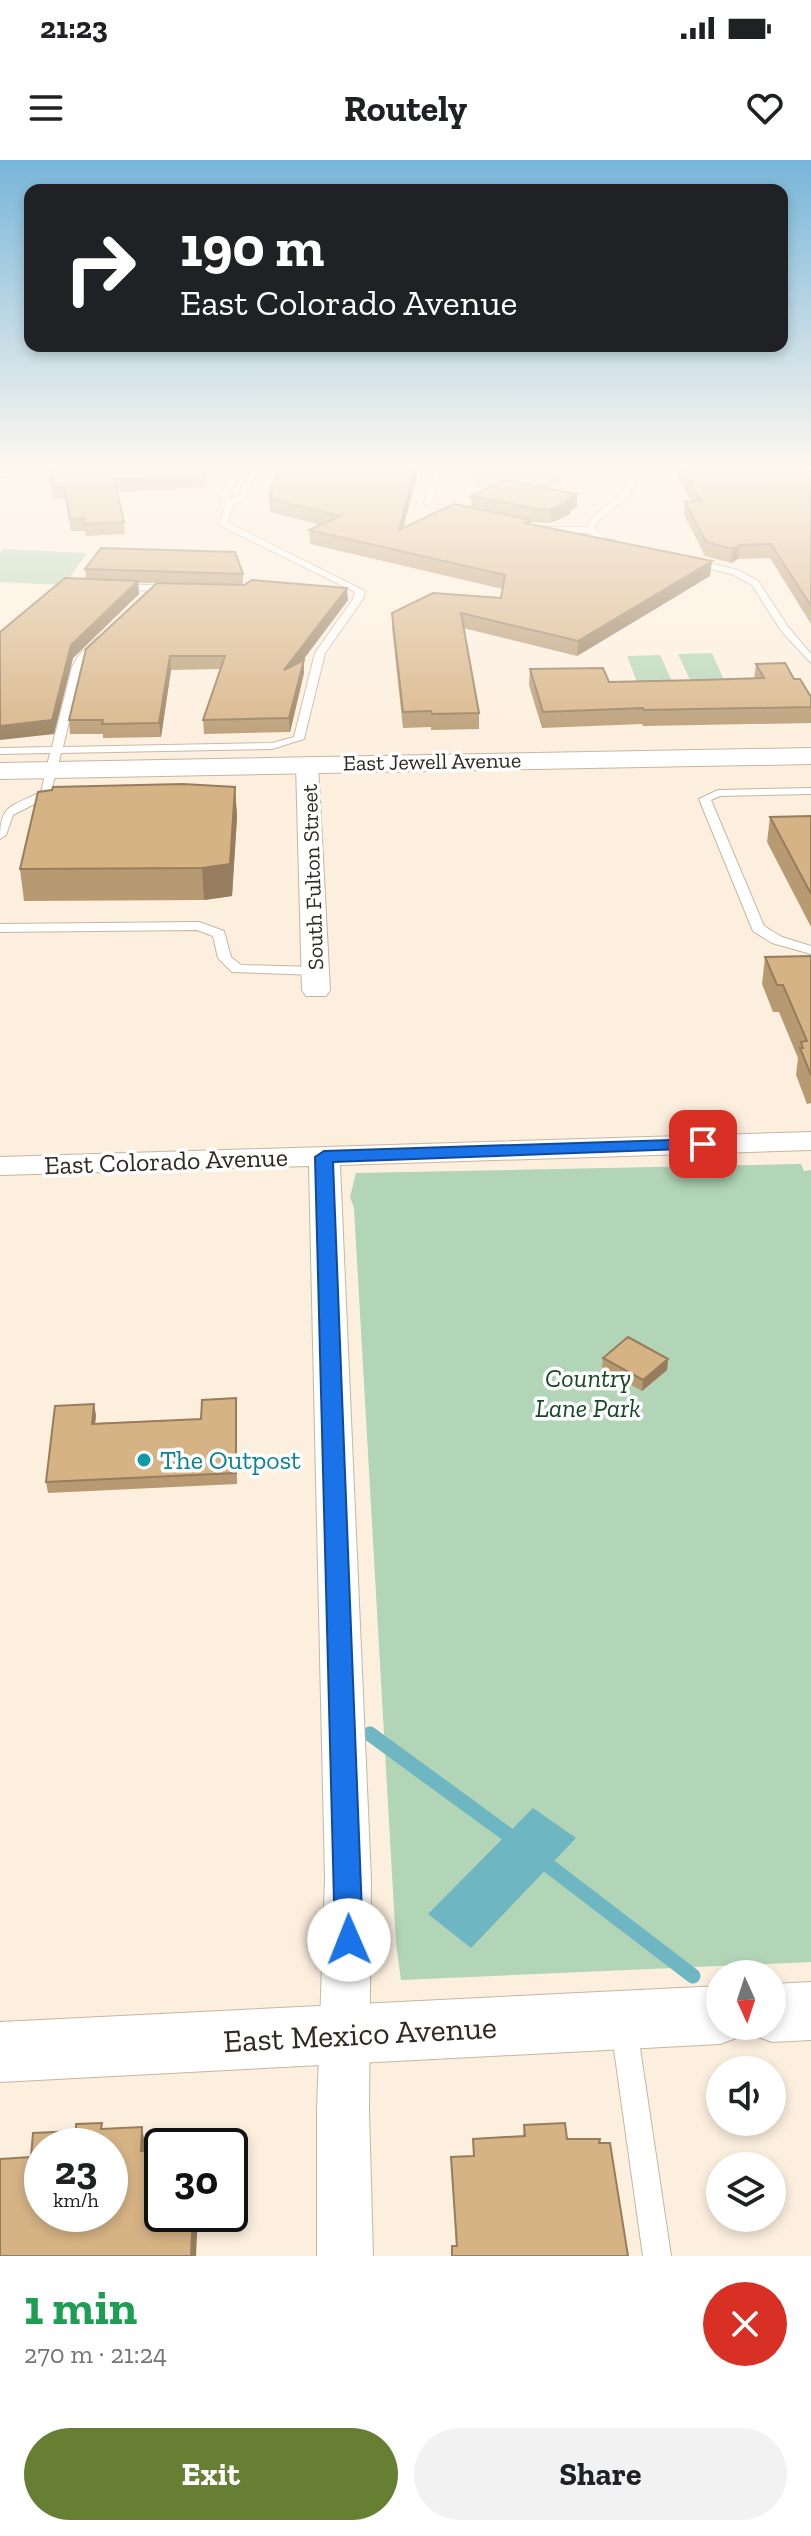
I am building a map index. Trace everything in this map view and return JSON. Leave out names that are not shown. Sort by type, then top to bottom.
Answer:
[{"type":"street","name":"East Jewell Avenue","points":[[0,771],[55,760],[307,764],[811,756]]},
{"type":"street","name":"South Fulton Street","points":[[307,764],[316,981]]},
{"type":"street","name":"East Colorado Avenue","points":[[0,1166],[811,1141]]},
{"type":"street","points":[[324,1157],[348,1879],[343,2132],[345,2256]]},
{"type":"street","points":[[786,2012],[811,2011]]},
{"type":"street","name":"East Mexico Avenue","points":[[0,2052],[706,2016]]},
{"type":"lane","name":"East Jewell Avenue","points":[[0,751],[55,760],[290,743],[302,734],[320,654],[358,599],[360,591],[309,566]]},
{"type":"lane","points":[[707,566],[735,572],[755,583],[785,630],[811,660]]},
{"type":"lane","points":[[109,587],[185,590]]},
{"type":"lane","points":[[144,598],[155,588]]},
{"type":"lane","points":[[0,835],[8,813],[46,794],[80,660],[112,628]]},
{"type":"lane","points":[[811,791],[718,793],[707,796],[705,802],[758,928],[777,940],[811,950]]},
{"type":"lane","points":[[0,928],[199,926],[219,934],[225,958],[237,969],[316,981]]},
{"type":"lane","points":[[623,2020],[657,2256]]},
{"type":"green space","points":[[0,566],[78,566],[64,585],[0,582]]},
{"type":"green space","points":[[712,653],[724,680],[690,680],[678,654]]},
{"type":"green space","points":[[660,655],[672,681],[637,682],[627,656]]},
{"type":"green space","name":"Country Lane Park","points":[[801,1164],[804,1171],[811,1170],[811,1962],[706,1960],[706,1967],[401,1980],[396,1944],[354,1208],[350,1197],[356,1173]]},
{"type":"water","points":[[533,1808],[576,1838],[471,1948],[428,1914]]},
{"type":"building","points":[[87,566],[240,566],[243,574],[85,569]]},
{"type":"building","points":[[465,566],[704,566],[578,641],[461,613],[479,713],[403,712],[392,613],[433,593],[501,598],[505,575]]},
{"type":"building","points":[[785,566],[811,566],[811,606]]},
{"type":"building","points":[[65,578],[138,581],[71,645],[52,720],[0,726],[0,632]]},
{"type":"building","points":[[252,580],[347,588],[284,670],[304,660],[289,718],[203,720],[225,656],[170,656],[159,723],[102,724],[103,720],[69,720],[86,649],[157,583],[244,585]]},
{"type":"building","points":[[785,663],[794,679],[800,679],[811,697],[811,707],[543,712],[530,669],[603,668],[609,682],[701,680],[764,678],[756,664]]},
{"type":"building","points":[[183,784],[235,787],[230,864],[202,868],[20,869],[38,792],[52,790],[53,787]]},
{"type":"building","points":[[811,816],[811,894],[770,817]]},
{"type":"building","points":[[811,956],[811,1075],[800,1048],[803,1048],[801,1042],[807,1041],[783,985],[777,985],[765,957]]},
{"type":"building","points":[[628,1337],[668,1359],[643,1380],[603,1358]]},
{"type":"building","name":"The Outpost","points":[[236,1398],[236,1473],[46,1482],[55,1406],[94,1404],[92,1424],[201,1419],[202,1400]]},
{"type":"building","points":[[102,2123],[101,2128],[76,2128],[76,2124]]},
{"type":"building","points":[[565,2123],[567,2139],[600,2139],[599,2143],[610,2143],[628,2256],[452,2256],[452,2246],[457,2246],[451,2157],[474,2156],[473,2139],[525,2136],[524,2125]]},
{"type":"building","points":[[142,2127],[144,2232],[192,2232],[191,2256],[0,2256],[0,2159],[24,2157],[24,2232],[128,2232],[128,2128],[122,2128]]},
{"type":"waterway","points":[[370,1734],[507,1834]]},
{"type":"waterway","points":[[549,1866],[693,1976]]},
{"type":"place","name":"The Outpost","points":[[144,1460]]},
{"type":"route","points":[[349,1940],[324,1157],[703,1144]]}]
